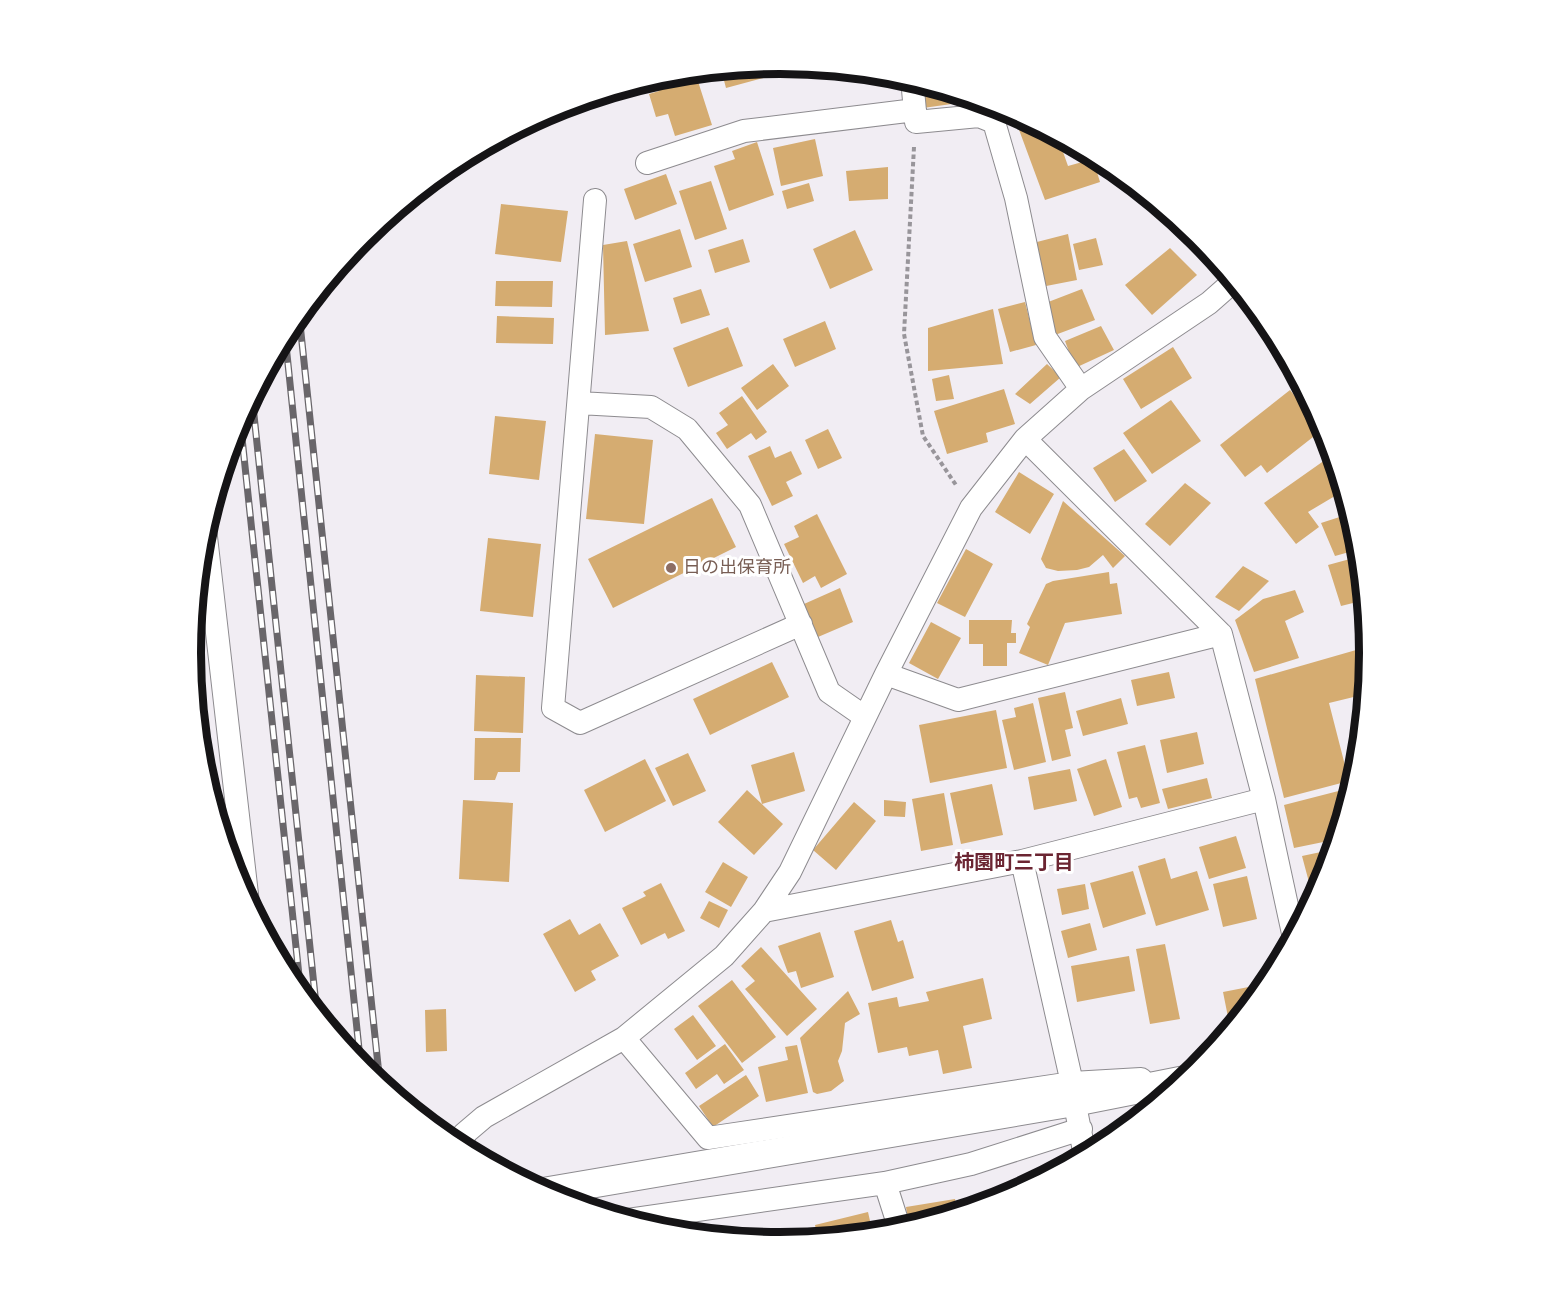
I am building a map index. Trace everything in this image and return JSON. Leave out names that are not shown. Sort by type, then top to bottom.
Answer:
[{"type":"street","points":[[913,89],[915,117]]},
{"type":"street","points":[[647,163],[744,131],[790,124],[979,116],[994,122],[1016,198],[1045,336],[1081,389]]},
{"type":"street","points":[[596,200],[553,708],[580,723],[801,624]]},
{"type":"street","points":[[464,1138],[464,1134],[484,1117],[624,1038],[724,956],[764,911],[790,872],[886,674],[971,508],[1025,439],[1081,389],[1209,303],[1228,286]]},
{"type":"street","points":[[579,403],[651,407],[687,429],[750,505],[830,692],[865,717]]},
{"type":"street","points":[[1025,439],[1221,634],[1264,800],[1291,925]]},
{"type":"street","points":[[209,560],[245,874]]},
{"type":"street","points":[[886,674],[958,700],[1221,634]]},
{"type":"street","points":[[764,911],[1022,861],[1264,800]]},
{"type":"street","points":[[1022,861],[1083,1147]]},
{"type":"street","points":[[624,1038],[708,1138],[1076,1104],[1172,1081]]},
{"type":"street","points":[[561,1189],[1076,1104],[1169,1084]]},
{"type":"street","points":[[649,1217],[885,1183],[971,1164],[1076,1104]]},
{"type":"street","points":[[885,1183],[897,1220]]},
{"type":"path","points":[[915,117],[904,334],[923,436],[971,508]]},
{"type":"building","points":[[771,74],[771,76],[726,88],[723,77]]},
{"type":"building","points":[[697,79],[712,125],[675,136],[668,114],[656,117],[649,94],[659,91],[658,87]]},
{"type":"building","points":[[921,91],[962,103],[923,108]]},
{"type":"building","points":[[1018,127],[1037,133],[1061,146],[1068,166],[1086,161],[1095,167],[1100,182],[1045,200]]},
{"type":"building","points":[[815,139],[823,176],[781,186],[773,148]]},
{"type":"building","points":[[757,142],[774,195],[729,211],[714,166],[735,159],[732,151]]},
{"type":"building","points":[[888,167],[888,199],[849,201],[846,171]]},
{"type":"building","points":[[666,174],[677,204],[635,220],[624,189]]},
{"type":"building","points":[[711,181],[727,229],[695,240],[679,191]]},
{"type":"building","points":[[809,183],[814,201],[787,209],[782,191]]},
{"type":"building","points":[[501,204],[568,211],[561,262],[495,254]]},
{"type":"building","points":[[680,229],[692,267],[645,282],[633,244]]},
{"type":"building","points":[[855,230],[873,270],[830,289],[813,249]]},
{"type":"building","points":[[1068,234],[1077,280],[1041,287],[1033,243]]},
{"type":"building","points":[[1096,238],[1103,265],[1079,270],[1073,244]]},
{"type":"building","points":[[743,239],[750,262],[715,273],[708,250]]},
{"type":"building","points":[[627,241],[649,331],[605,335],[603,245]]},
{"type":"building","points":[[1170,248],[1197,275],[1152,315],[1125,285]]},
{"type":"building","points":[[496,281],[553,281],[552,307],[495,306]]},
{"type":"building","points":[[701,289],[710,315],[681,324],[673,298]]},
{"type":"building","points":[[1082,289],[1095,320],[1055,335],[1043,304]]},
{"type":"building","points":[[1025,302],[1036,345],[1010,352],[998,309]]},
{"type":"building","points":[[993,309],[1003,364],[928,371],[928,328]]},
{"type":"building","points":[[497,316],[554,318],[553,344],[496,343]]},
{"type":"building","points":[[825,321],[836,349],[795,367],[783,339]]},
{"type":"building","points":[[1101,326],[1114,350],[1075,368],[1065,341]]},
{"type":"building","points":[[728,327],[743,366],[688,387],[673,348]]},
{"type":"building","points":[[1173,347],[1192,378],[1141,409],[1123,379]]},
{"type":"building","points":[[773,364],[789,386],[757,410],[741,388]]},
{"type":"building","points":[[1047,364],[1061,377],[1030,404],[1015,394]]},
{"type":"building","points":[[949,375],[954,399],[936,401],[932,379]]},
{"type":"building","points":[[1004,389],[1015,424],[986,433],[988,442],[947,454],[934,411]]},
{"type":"building","points":[[1290,390],[1306,410],[1317,434],[1267,473],[1261,465],[1245,477],[1220,445]]},
{"type":"building","points":[[742,396],[767,432],[756,440],[751,433],[727,449],[716,433],[728,425],[719,413]]},
{"type":"building","points":[[1171,400],[1201,441],[1152,474],[1123,433]]},
{"type":"building","points":[[495,416],[546,421],[539,480],[489,474]]},
{"type":"building","points":[[828,429],[842,458],[818,469],[805,440]]},
{"type":"building","points":[[595,434],[653,440],[644,524],[586,519]]},
{"type":"building","points":[[770,446],[775,458],[791,451],[802,474],[786,482],[793,496],[772,506],[748,456]]},
{"type":"building","points":[[1124,449],[1147,481],[1115,502],[1093,468]]},
{"type":"building","points":[[1325,460],[1327,463],[1337,495],[1308,512],[1319,527],[1296,544],[1264,503]]},
{"type":"building","points":[[1019,472],[1054,494],[1030,534],[995,512]]},
{"type":"building","points":[[1185,483],[1211,503],[1170,546],[1145,524]]},
{"type":"building","points":[[712,498],[736,547],[613,608],[588,559]]},
{"type":"building","points":[[1063,501],[1125,556],[1113,568],[1103,555],[1089,567],[1077,570],[1058,571],[1046,568],[1041,559]]},
{"type":"building","points":[[817,514],[847,574],[821,588],[815,576],[803,583],[784,544],[799,537],[794,526]]},
{"type":"building","points":[[1343,516],[1351,552],[1335,556],[1321,523]]},
{"type":"building","points":[[488,538],[541,544],[533,617],[480,611]]},
{"type":"building","points":[[966,549],[993,564],[965,617],[937,603]]},
{"type":"building","points":[[1352,558],[1358,602],[1341,606],[1328,565]]},
{"type":"building","points":[[1243,566],[1269,581],[1239,611],[1215,597]]},
{"type":"building","points":[[1109,572],[1110,584],[1117,583],[1122,614],[1065,623],[1048,665],[1019,653],[1030,627],[1027,624],[1046,584]]},
{"type":"building","points":[[840,588],[853,622],[818,637],[804,604]]},
{"type":"building","points":[[1295,590],[1304,612],[1285,621],[1299,658],[1254,672],[1235,620],[1263,599]]},
{"type":"building","points":[[969,620],[1012,620],[1011,633],[1016,633],[1016,643],[1007,643],[1007,666],[983,666],[983,644],[969,644]]},
{"type":"building","points":[[931,622],[961,638],[938,679],[909,663]]},
{"type":"building","points":[[1360,649],[1358,696],[1329,703],[1347,774],[1345,782],[1284,798],[1255,679]]},
{"type":"building","points":[[772,662],[789,697],[710,735],[693,699]]},
{"type":"building","points":[[1169,672],[1175,698],[1137,706],[1131,680]]},
{"type":"building","points":[[476,675],[525,677],[523,733],[474,731]]},
{"type":"building","points":[[1065,692],[1073,728],[1065,730],[1071,756],[1052,761],[1038,698]]},
{"type":"building","points":[[1121,698],[1128,724],[1083,736],[1076,711]]},
{"type":"building","points":[[1033,703],[1046,762],[1014,770],[1002,720],[1016,717],[1014,708]]},
{"type":"building","points":[[996,710],[1007,768],[930,783],[919,725]]},
{"type":"building","points":[[1197,732],[1204,764],[1167,773],[1160,740]]},
{"type":"building","points":[[475,738],[521,738],[520,772],[498,772],[495,780],[474,780]]},
{"type":"building","points":[[1145,745],[1160,803],[1141,808],[1137,797],[1129,799],[1117,752]]},
{"type":"building","points":[[794,752],[805,791],[762,804],[751,765]]},
{"type":"building","points":[[688,753],[706,791],[673,806],[655,768]]},
{"type":"building","points":[[645,759],[666,801],[605,832],[584,790]]},
{"type":"building","points":[[1106,759],[1122,807],[1094,816],[1077,769]]},
{"type":"building","points":[[1070,769],[1077,801],[1034,810],[1028,777]]},
{"type":"building","points":[[1207,778],[1212,798],[1168,809],[1162,789]]},
{"type":"building","points":[[992,784],[1003,835],[961,844],[950,793]]},
{"type":"building","points":[[747,790],[783,824],[754,855],[718,822]]},
{"type":"building","points":[[1343,790],[1328,841],[1294,848],[1284,805]]},
{"type":"building","points":[[944,793],[953,845],[921,851],[912,799]]},
{"type":"building","points":[[463,800],[513,803],[509,882],[459,879]]},
{"type":"building","points":[[884,800],[906,802],[905,817],[884,816]]},
{"type":"building","points":[[854,802],[876,821],[836,870],[813,850]]},
{"type":"building","points":[[1236,836],[1246,868],[1209,879],[1199,847]]},
{"type":"building","points":[[1325,851],[1310,887],[1302,856]]},
{"type":"building","points":[[1165,858],[1171,879],[1197,871],[1209,910],[1156,926],[1138,866]]},
{"type":"building","points":[[723,862],[748,877],[731,907],[705,892]]},
{"type":"building","points":[[1133,871],[1146,914],[1103,928],[1090,883]]},
{"type":"building","points":[[1247,876],[1257,919],[1223,927],[1213,884]]},
{"type":"building","points":[[661,883],[685,931],[668,939],[665,933],[641,945],[622,908],[646,896],[643,892]]},
{"type":"building","points":[[1085,884],[1089,909],[1062,915],[1057,889]]},
{"type":"building","points":[[709,901],[728,910],[719,928],[700,918]]},
{"type":"building","points":[[570,919],[579,935],[600,923],[619,956],[591,971],[596,980],[575,992],[543,934]]},
{"type":"building","points":[[891,920],[898,942],[903,940],[914,978],[872,991],[854,931]]},
{"type":"building","points":[[1090,923],[1097,950],[1068,958],[1061,931]]},
{"type":"building","points":[[820,932],[834,977],[801,988],[796,971],[788,973],[778,946]]},
{"type":"building","points":[[1165,944],[1180,1019],[1150,1024],[1136,949]]},
{"type":"building","points":[[761,947],[817,1009],[787,1036],[745,989],[755,981],[741,966]]},
{"type":"building","points":[[1129,956],[1135,991],[1077,1002],[1071,966]]},
{"type":"building","points":[[983,978],[992,1019],[963,1026],[972,1068],[943,1074],[938,1050],[909,1056],[907,1047],[878,1053],[868,1003],[897,997],[899,1007],[929,1001],[926,992]]},
{"type":"building","points":[[732,980],[776,1037],[742,1063],[698,1006]]},
{"type":"building","points":[[1254,986],[1231,1016],[1228,1017],[1223,992]]},
{"type":"building","points":[[848,991],[860,1014],[845,1023],[842,1051],[838,1061],[844,1081],[831,1091],[817,1094],[813,1092],[800,1038]]},
{"type":"building","points":[[446,1009],[447,1051],[426,1052],[425,1010]]},
{"type":"building","points":[[693,1015],[716,1046],[697,1060],[674,1029]]},
{"type":"building","points":[[725,1044],[744,1070],[724,1084],[717,1074],[696,1089],[685,1073]]},
{"type":"building","points":[[797,1045],[808,1093],[766,1102],[758,1067],[788,1060],[785,1047]]},
{"type":"building","points":[[746,1075],[759,1096],[713,1127],[699,1106]]},
{"type":"building","points":[[1018,1181],[1005,1187],[1004,1183]]},
{"type":"building","points":[[955,1199],[956,1205],[908,1218],[906,1207]]},
{"type":"building","points":[[868,1212],[871,1225],[816,1231],[815,1225]]},
{"type":"railway","points":[[301,329],[379,1070]]},
{"type":"railway","points":[[287,351],[359,1050]]},
{"type":"railway","points":[[254,412],[315,998]]},
{"type":"railway","points":[[242,439],[299,975]]},
{"type":"place","name":"日の出保育所","points":[[671,568]]},
{"type":"district","name":"柿園町三丁目","points":[[1014,864]]}]
